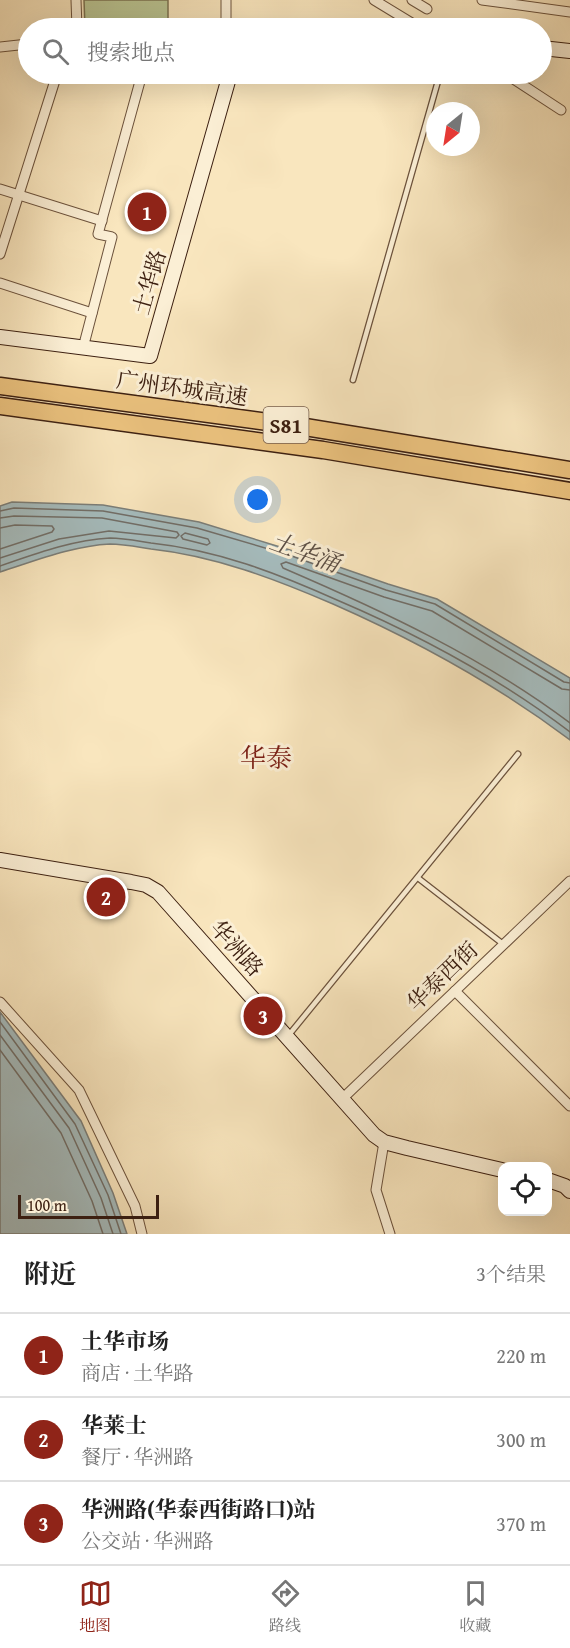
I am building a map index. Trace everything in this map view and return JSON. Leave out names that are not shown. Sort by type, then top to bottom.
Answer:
[{"type":"highway","name":"广州环城高速","points":[[0,386],[431,446],[570,470]]},
{"type":"highway","name":"广州环城高速","points":[[0,406],[301,447],[570,491]]},
{"type":"highway","points":[[431,446],[570,465]]},
{"type":"highway","points":[[436,468],[570,497]]},
{"type":"main road","points":[[552,48],[569,48]]},
{"type":"main road","name":"土华路","points":[[0,337],[150,356],[227,84]]},
{"type":"main road","name":"华洲路","points":[[0,860],[146,885],[158,892],[288,1036],[364,1127],[384,1142],[498,1169]]},
{"type":"main road","points":[[552,1181],[570,1190]]},
{"type":"street","points":[[76,0],[77,18]]},
{"type":"street","points":[[226,0],[226,18]]},
{"type":"street","points":[[374,0],[404,18]]},
{"type":"street","points":[[412,0],[426,9]]},
{"type":"street","points":[[482,0],[545,4],[570,12]]},
{"type":"street","points":[[0,47],[18,46]]},
{"type":"street","points":[[0,254],[54,84]]},
{"type":"street","points":[[83,348],[112,237],[98,234],[139,84]]},
{"type":"street","points":[[521,84],[561,110]]},
{"type":"street","points":[[0,189],[102,221]]},
{"type":"street","points":[[0,282],[92,314]]},
{"type":"street","name":"华泰西街","points":[[341,1100],[570,881]]},
{"type":"street","points":[[455,991],[570,1106]]},
{"type":"street","points":[[0,1002],[79,1090],[135,1206],[142,1234]]},
{"type":"street","points":[[384,1142],[376,1190],[390,1234]]},
{"type":"lane","points":[[353,380],[437,84]]},
{"type":"lane","points":[[288,1036],[518,754]]},
{"type":"lane","points":[[418,878],[504,944]]},
{"type":"green space","points":[[84,0],[168,0],[168,18],[85,18]]},
{"type":"water","points":[[12,502],[103,505],[199,522],[437,599],[570,678],[570,740],[514,701],[456,665],[395,633],[267,577],[221,563],[175,552],[110,544],[68,551],[0,572],[0,506]]},
{"type":"water","points":[[0,1012],[81,1121],[113,1193],[127,1234],[0,1234]]},
{"type":"place","name":"土华市场","points":[[147,212]]},
{"type":"place","name":"华莱士","points":[[106,897]]},
{"type":"place","name":"华洲路(华泰西街路口)站","points":[[263,1016]]},
{"type":"district","name":"华泰","points":[[266,757]]},
{"type":"water label","name":"土华涌","points":[[305,552]]}]
